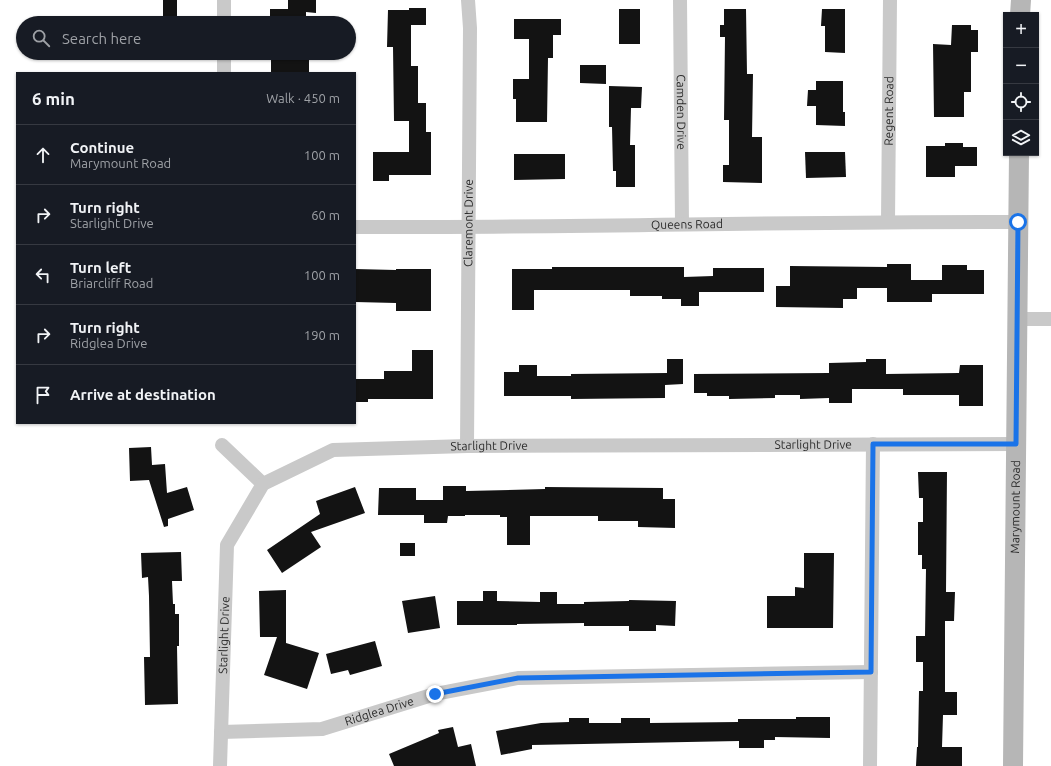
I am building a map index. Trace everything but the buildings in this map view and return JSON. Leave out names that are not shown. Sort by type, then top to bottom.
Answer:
[{"type":"street","points":[[224,0],[224,16]]},
{"type":"street","name":"Claremont Drive","points":[[467,446],[470,28],[468,0]]},
{"type":"street","name":"Camden Drive","points":[[680,0],[682,224]]},
{"type":"street","name":"Regent Road","points":[[888,221],[890,0]]},
{"type":"street","points":[[1020,0],[1020,12]]},
{"type":"street","points":[[224,60],[224,72]]},
{"type":"street","name":"Marymount Road","points":[[1013,766],[1019,156]]},
{"type":"street","name":"Queens Road","points":[[356,227],[468,228],[888,221],[1018,222]]},
{"type":"street","points":[[1017,319],[1051,319]]},
{"type":"street","points":[[870,766],[873,444]]},
{"type":"street","name":"Starlight Drive","points":[[220,766],[227,545],[263,484],[333,450],[467,446],[1016,444]]},
{"type":"street","points":[[222,445],[263,484]]},
{"type":"street","name":"Ridglea Drive","points":[[221,732],[322,729],[435,694],[518,678],[871,672]]},
{"type":"route","points":[[435,694],[518,678],[871,672],[873,444],[1016,444],[1018,222]]}]
